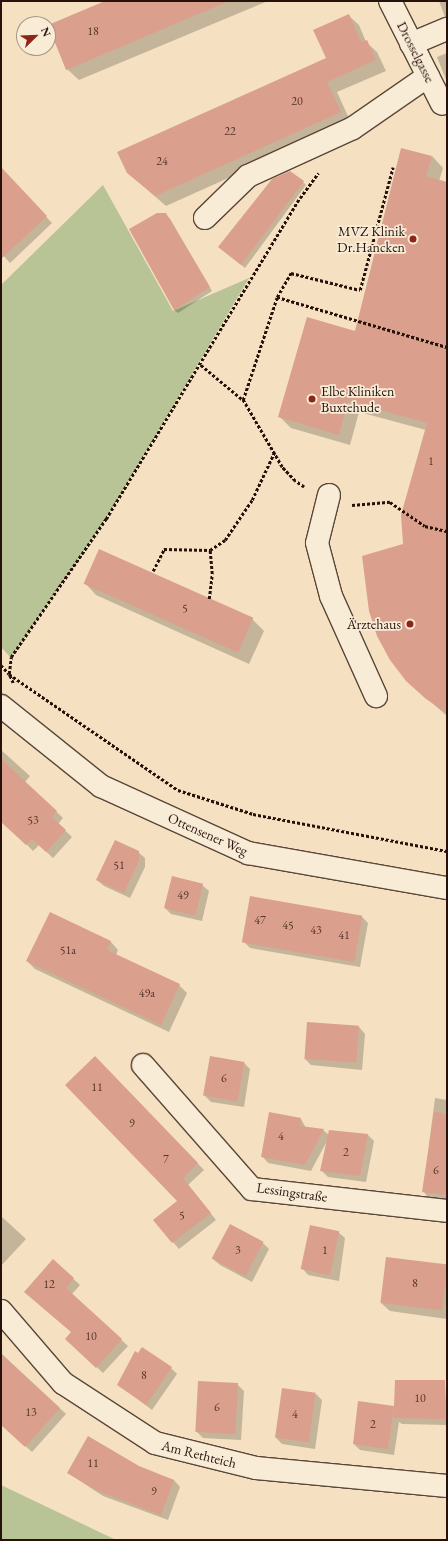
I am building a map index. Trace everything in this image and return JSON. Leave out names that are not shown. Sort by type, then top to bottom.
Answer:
[{"type":"street","name":"Drosselgasse","points":[[390,1],[442,104]]},
{"type":"street","points":[[412,44],[447,29]]},
{"type":"street","points":[[205,218],[248,176],[353,128],[428,76]]},
{"type":"street","points":[[330,498],[317,543],[331,596],[376,696]]},
{"type":"street","name":"Ottensener Weg","points":[[1,706],[101,786],[248,853],[447,888]]},
{"type":"street","name":"Lessingstraße","points":[[143,1065],[252,1189],[447,1211]]},
{"type":"street","name":"Am Rethteich","points":[[1,1311],[63,1383],[155,1443],[256,1468],[447,1486]]},
{"type":"path","points":[[15,687],[9,674],[11,657],[106,519],[201,365],[300,198],[323,166]]},
{"type":"path","points":[[243,400],[277,297],[291,273],[360,290],[392,167]]},
{"type":"path","points":[[277,297],[447,347]]},
{"type":"path","points":[[201,365],[243,400],[274,453],[295,481],[309,490],[357,506],[390,502],[425,526],[447,531]]},
{"type":"path","points":[[152,571],[164,549],[210,550],[225,540],[252,500],[274,453]]},
{"type":"path","points":[[209,599],[212,574],[210,550]]},
{"type":"path","points":[[1,665],[9,674],[178,790],[253,814],[447,851]]},
{"type":"green space","points":[[103,185],[173,311],[249,278],[106,519],[11,658],[1,647],[1,285]]},
{"type":"green space","points":[[1,1485],[116,1540],[1,1540]]},
{"type":"building","points":[[105,1],[229,1],[66,70],[56,45],[56,22]]},
{"type":"building","points":[[349,14],[361,42],[367,40],[376,60],[327,82],[341,112],[155,196],[127,173],[117,152],[326,58],[313,30]]},
{"type":"building","points":[[401,148],[432,156],[426,176],[447,182],[447,713],[426,699],[406,681],[390,660],[377,636],[369,611],[362,556],[403,544],[401,515],[427,423],[348,401],[339,435],[278,417],[307,317],[355,331]]},
{"type":"building","points":[[1,167],[47,216],[1,259]]},
{"type":"building","points":[[290,171],[304,181],[241,265],[218,247],[272,179]]},
{"type":"building","points":[[157,213],[166,213],[210,287],[174,310],[129,229]]},
{"type":"building","points":[[99,549],[253,618],[238,652],[84,584]]},
{"type":"building","points":[[1,759],[57,811],[52,817],[66,830],[46,852],[32,839],[26,845],[1,822]]},
{"type":"building","points":[[115,840],[139,851],[139,860],[124,893],[96,880]]},
{"type":"building","points":[[172,876],[203,884],[195,916],[164,908]]},
{"type":"building","points":[[250,896],[362,916],[354,962],[242,942]]},
{"type":"building","points":[[50,912],[111,941],[107,950],[180,984],[161,1025],[26,961]]},
{"type":"building","points":[[307,1022],[359,1026],[356,1063],[304,1059]]},
{"type":"building","points":[[95,1056],[198,1163],[183,1178],[211,1213],[172,1243],[153,1220],[177,1201],[65,1085]]},
{"type":"building","points":[[210,1056],[244,1062],[238,1101],[203,1095]]},
{"type":"building","points":[[269,1112],[301,1118],[300,1126],[324,1129],[305,1165],[261,1157]]},
{"type":"building","points":[[434,1112],[447,1114],[447,1195],[422,1192]]},
{"type":"building","points":[[329,1130],[368,1134],[360,1176],[320,1171]]},
{"type":"building","points":[[230,1224],[264,1242],[245,1276],[212,1258]]},
{"type":"building","points":[[310,1225],[339,1231],[330,1275],[301,1269]]},
{"type":"building","points":[[386,1257],[447,1264],[442,1310],[380,1303]]},
{"type":"building","points":[[53,1259],[74,1278],[66,1288],[122,1339],[96,1368],[65,1339],[71,1332],[24,1292]]},
{"type":"building","points":[[142,1347],[172,1367],[146,1405],[117,1385],[135,1351],[138,1353]]},
{"type":"building","points":[[1,1354],[60,1408],[25,1447],[1,1425]]},
{"type":"building","points":[[395,1380],[445,1380],[445,1419],[394,1418],[394,1407],[388,1449],[353,1444],[358,1401],[394,1406]]},
{"type":"building","points":[[198,1381],[238,1383],[235,1434],[195,1432]]},
{"type":"building","points":[[282,1388],[316,1393],[309,1442],[275,1438]]},
{"type":"building","points":[[88,1436],[139,1466],[174,1480],[161,1515],[96,1490],[67,1473]]},
{"type":"place","name":"MVZ Klinik Dr.Hancken","points":[[413,239]]},
{"type":"place","name":"Elbe Kliniken Buxtehude","points":[[312,399]]},
{"type":"place","name":"Ärztehaus","points":[[410,624]]}]
